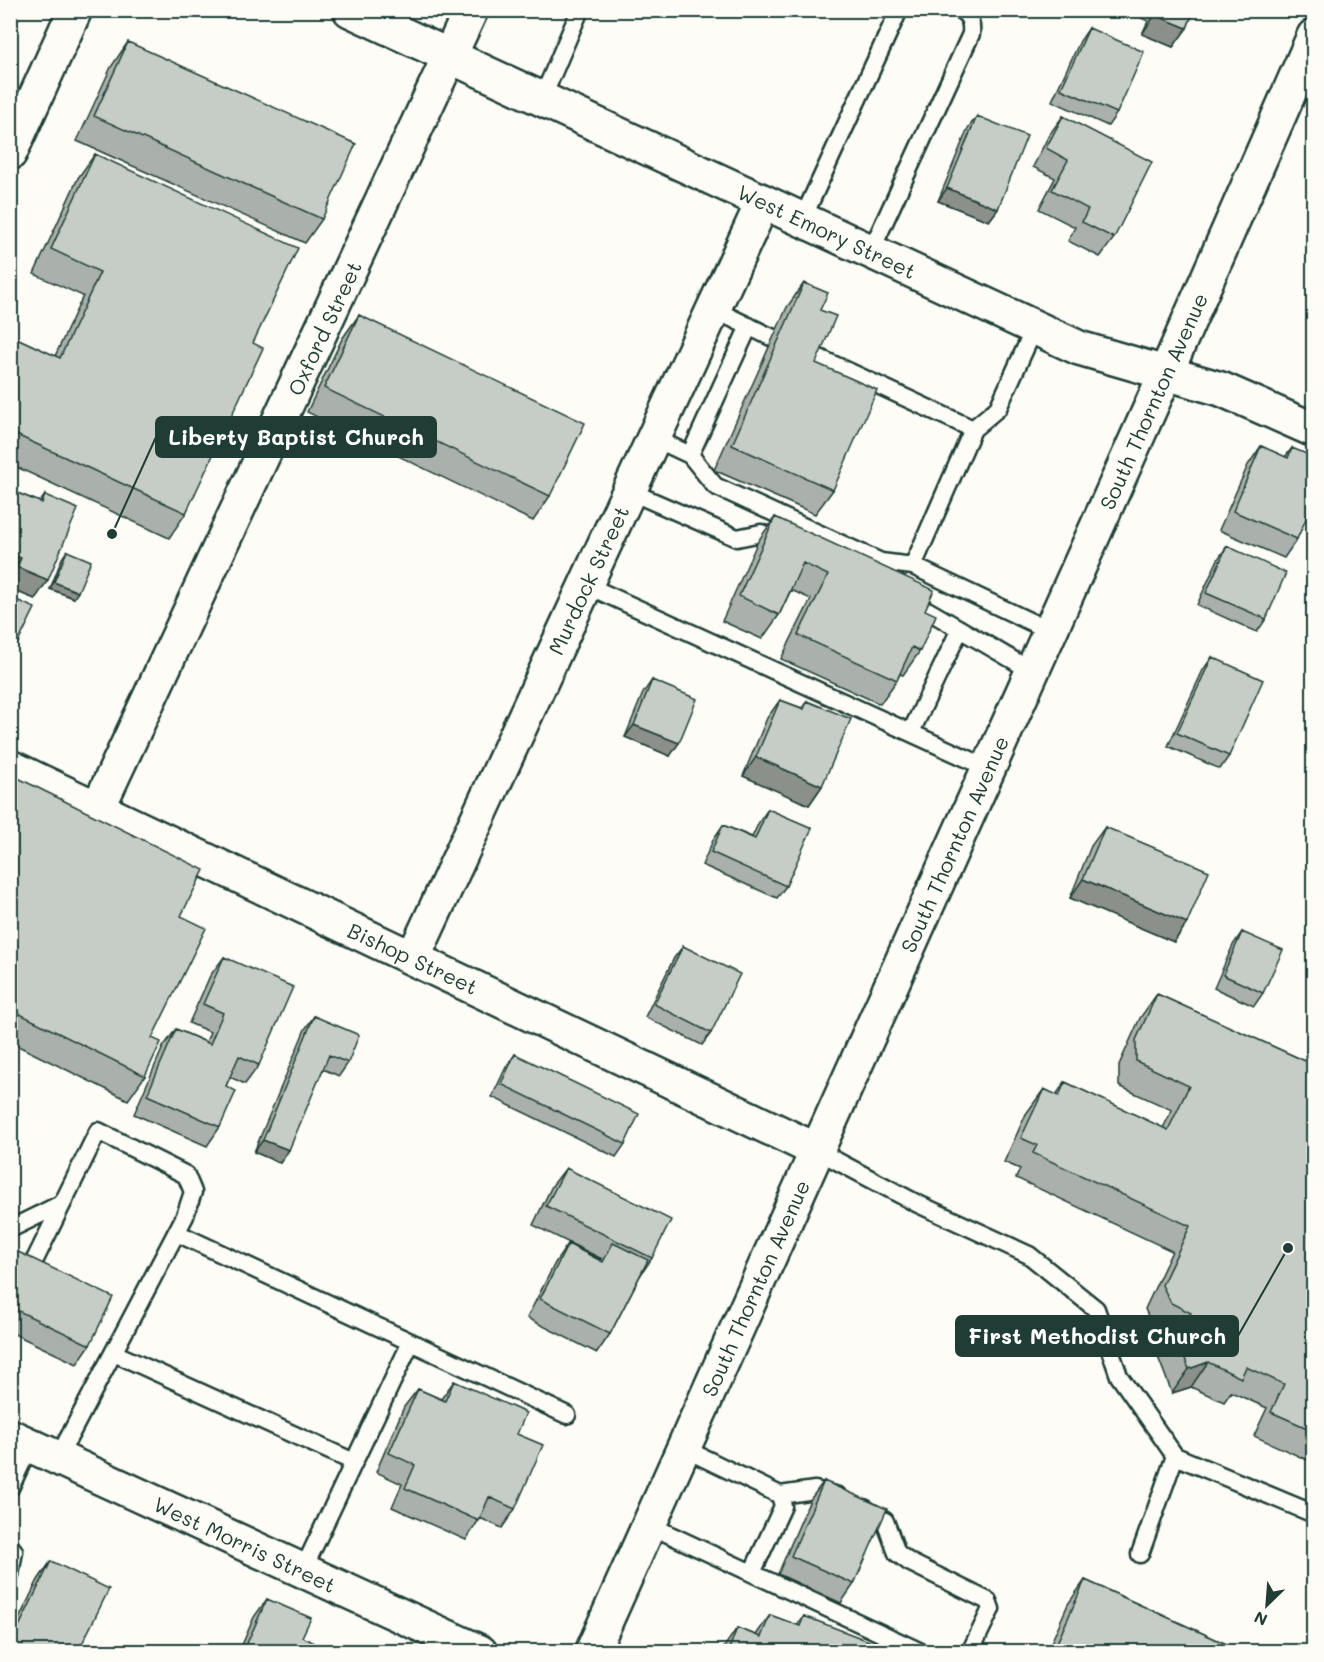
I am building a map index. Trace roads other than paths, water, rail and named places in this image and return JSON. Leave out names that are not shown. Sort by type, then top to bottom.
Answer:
[{"type":"street","points":[[10,153],[75,10]]},
{"type":"street","name":"West Emory Street","points":[[350,10],[1079,348],[1221,389],[1314,430]]},
{"type":"street","name":"Oxford Street","points":[[98,808],[471,10]]},
{"type":"street","name":"South Thornton Avenue","points":[[592,1652],[1166,374],[1314,36]]},
{"type":"street","name":"Murdock Street","points":[[413,958],[763,202]]},
{"type":"street","name":"Bishop Street","points":[[10,767],[816,1150]]},
{"type":"street","name":"West Morris Street","points":[[33,1446],[480,1652]]},
{"type":"lane","points":[[542,99],[580,10]]},
{"type":"lane","points":[[802,220],[898,10]]},
{"type":"lane","points":[[871,252],[971,34],[972,23],[966,13],[960,10]]},
{"type":"lane","points":[[713,309],[773,338]]},
{"type":"lane","points":[[690,455],[749,326]]},
{"type":"lane","points":[[912,566],[973,429],[998,408],[1035,327]]},
{"type":"lane","points":[[813,355],[973,429]]},
{"type":"lane","points":[[654,438],[690,455],[714,486],[881,562],[912,566],[1050,632]]},
{"type":"lane","points":[[629,491],[736,538],[761,533],[802,552]]},
{"type":"lane","points":[[586,585],[988,768]]},
{"type":"lane","points":[[886,591],[927,610],[1032,671]]},
{"type":"lane","points":[[911,732],[960,629]]},
{"type":"lane","points":[[10,1488],[33,1446],[114,1353],[185,1216],[193,1192],[186,1175],[98,1131],[25,1281]]},
{"type":"lane","points":[[816,1150],[916,1203],[1029,1255],[1095,1309],[1119,1376],[1175,1456],[1314,1514]]},
{"type":"lane","points":[[10,1229],[63,1203]]},
{"type":"lane","points":[[177,1233],[567,1415]]},
{"type":"lane","points":[[303,1570],[411,1342]]},
{"type":"lane","points":[[114,1353],[354,1462]]},
{"type":"lane","points":[[683,1448],[780,1495],[815,1490],[832,1493],[876,1514],[885,1521],[897,1553],[909,1562],[988,1601],[991,1609],[970,1652]]},
{"type":"lane","points":[[1140,1554],[1175,1456]]},
{"type":"lane","points":[[752,1573],[783,1506],[780,1495]]},
{"type":"lane","points":[[649,1524],[921,1652]]},
{"type":"lane","points":[[10,1546],[14,1551],[10,1575]]},
{"type":"place","name":"Liberty Baptist Church","points":[[112,534]]},
{"type":"place","name":"First Methodist Church","points":[[1288,1248]]}]
